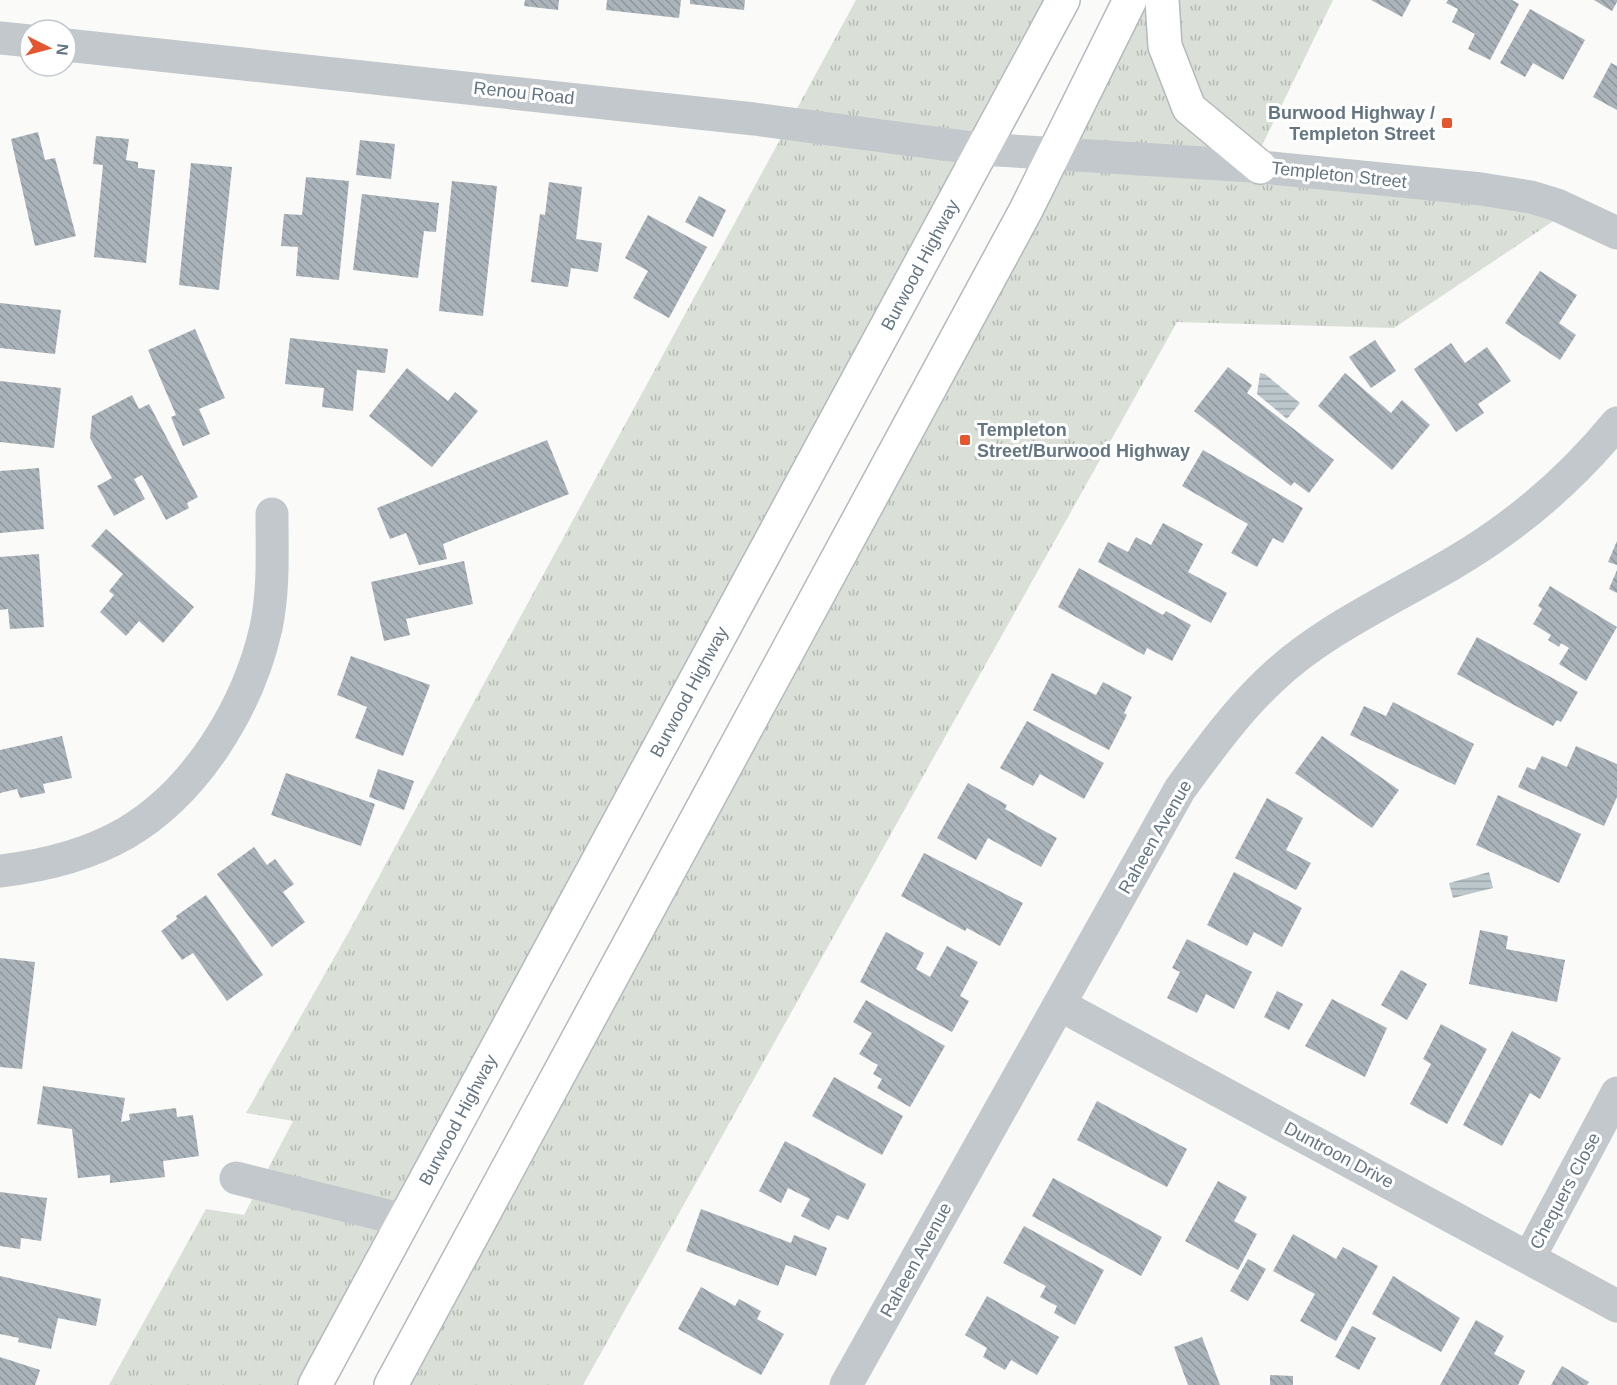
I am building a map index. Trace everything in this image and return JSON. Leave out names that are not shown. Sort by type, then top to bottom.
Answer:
[{"type":"highway","name":"Burwood Highway","points":[[315,1385],[1063,0]]},
{"type":"highway","points":[[391,1385],[1026,210],[1130,0]]},
{"type":"highway","points":[[1162,0],[1165,46],[1190,108],[1260,167]]},
{"type":"street","points":[[0,38],[18,40]]},
{"type":"street","name":"Renou Road","points":[[78,46],[719,115],[981,149],[1053,153]]},
{"type":"street","name":"Templeton Street","points":[[1053,153],[1260,167],[1481,189],[1531,197],[1575,212],[1617,233]]},
{"type":"street","name":"Raheen Avenue","points":[[846,1385],[1180,789],[1230,724],[1271,679],[1320,642],[1457,561],[1510,525],[1572,473],[1617,423]]},
{"type":"street","points":[[0,871],[60,859],[125,833],[155,813],[182,788],[211,750],[233,714],[250,676],[266,627],[273,579],[272,514]]},
{"type":"street","name":"Duntroon Drive","points":[[1060,1005],[1617,1306]]},
{"type":"street","name":"Chequers Close","points":[[1529,1258],[1617,1093]]},
{"type":"street","points":[[236,1178],[404,1220]]},
{"type":"green space","points":[[856,0],[1063,0],[315,1385],[109,1385],[206,1209],[244,1215],[293,1121],[246,1113],[351,928]]},
{"type":"green space","points":[[1130,0],[1333,0],[1252,166],[1570,210],[1394,328],[1177,322],[583,1385],[400,1385]]},
{"type":"shaded area","points":[[1260,373],[1265,374],[1300,403],[1287,419],[1257,394]]},
{"type":"shaded area","points":[[1489,872],[1493,888],[1453,898],[1449,883]]},
{"type":"building","points":[[525,0],[559,0],[558,10],[524,6]]},
{"type":"building","points":[[607,0],[681,0],[679,18],[606,10]]},
{"type":"building","points":[[690,0],[745,0],[744,10],[690,4]]},
{"type":"building","points":[[1371,0],[1411,0],[1402,17]]},
{"type":"building","points":[[1448,0],[1512,0],[1519,4],[1490,60],[1468,49],[1475,34],[1452,22],[1458,9],[1446,3]]},
{"type":"building","points":[[1594,0],[1617,0],[1617,2],[1612,11]]},
{"type":"building","points":[[1530,9],[1585,40],[1563,80],[1533,63],[1525,77],[1500,63]]},
{"type":"building","points":[[1611,63],[1617,66],[1617,110],[1593,97]]},
{"type":"building","points":[[38,132],[45,160],[55,158],[76,236],[35,246],[11,139]]},
{"type":"building","points":[[96,136],[129,139],[126,160],[138,162],[138,168],[155,170],[146,263],[94,257],[103,165],[93,164]]},
{"type":"building","points":[[360,140],[395,144],[391,179],[356,175]]},
{"type":"building","points":[[191,163],[232,167],[219,290],[179,285]]},
{"type":"building","points":[[306,177],[349,181],[339,280],[296,276],[298,247],[281,246],[284,214],[302,215]]},
{"type":"building","points":[[452,181],[497,186],[483,316],[439,311]]},
{"type":"building","points":[[549,182],[582,187],[576,239],[602,243],[598,272],[571,268],[568,287],[531,282],[540,214],[545,215]]},
{"type":"building","points":[[362,194],[439,203],[436,232],[424,231],[418,278],[353,270]]},
{"type":"building","points":[[699,196],[726,210],[713,237],[685,222]]},
{"type":"building","points":[[648,215],[707,247],[669,318],[633,298],[648,271],[625,258]]},
{"type":"building","points":[[1540,271],[1577,295],[1559,323],[1576,335],[1560,360],[1505,323]]},
{"type":"building","points":[[0,303],[61,310],[55,354],[0,348]]},
{"type":"building","points":[[195,329],[225,398],[199,409],[210,434],[183,446],[171,417],[176,415],[148,350]]},
{"type":"building","points":[[290,338],[388,349],[385,373],[357,370],[353,411],[322,407],[324,388],[285,384]]},
{"type":"building","points":[[1375,340],[1396,371],[1371,388],[1349,357]]},
{"type":"building","points":[[1451,343],[1465,363],[1487,347],[1511,381],[1478,404],[1484,413],[1456,432],[1414,369]]},
{"type":"building","points":[[1228,367],[1252,385],[1247,393],[1334,460],[1309,493],[1294,482],[1291,486],[1194,411]]},
{"type":"building","points":[[407,368],[448,401],[455,392],[478,411],[432,467],[369,416]]},
{"type":"building","points":[[1345,373],[1391,413],[1402,400],[1430,425],[1392,470],[1318,406]]},
{"type":"building","points":[[0,381],[61,388],[54,448],[0,442]]},
{"type":"building","points":[[132,395],[139,409],[149,404],[198,497],[187,503],[189,508],[166,520],[142,475],[134,479],[145,499],[114,516],[97,486],[112,478],[90,438],[92,416]]},
{"type":"building","points":[[547,440],[569,494],[443,544],[447,559],[419,565],[406,533],[390,539],[377,508]]},
{"type":"building","points":[[1203,450],[1303,508],[1283,543],[1273,538],[1257,567],[1231,553],[1248,524],[1182,486]]},
{"type":"building","points":[[39,468],[44,529],[0,533],[0,471]]},
{"type":"building","points":[[1163,523],[1203,544],[1188,572],[1227,593],[1211,623],[1098,562],[1108,542],[1128,552],[1136,537],[1151,545]]},
{"type":"building","points":[[106,529],[194,607],[163,643],[139,621],[126,636],[100,612],[114,595],[109,591],[123,574],[91,546]]},
{"type":"building","points":[[1617,541],[1617,565],[1608,562]]},
{"type":"building","points":[[39,554],[44,627],[10,629],[8,609],[0,610],[0,557]]},
{"type":"building","points":[[464,561],[473,604],[406,619],[410,635],[384,641],[371,582]]},
{"type":"building","points":[[1079,568],[1163,615],[1166,611],[1191,625],[1172,661],[1147,648],[1144,655],[1058,607]]},
{"type":"building","points":[[1617,570],[1617,593],[1609,589]]},
{"type":"building","points":[[1550,586],[1617,627],[1586,681],[1559,664],[1569,648],[1561,643],[1559,647],[1548,640],[1551,635],[1533,624],[1542,609],[1538,606]]},
{"type":"building","points":[[1477,637],[1578,692],[1561,722],[1557,720],[1553,726],[1457,674]]},
{"type":"building","points":[[351,656],[430,685],[403,756],[355,738],[367,707],[337,695]]},
{"type":"building","points":[[1052,673],[1096,695],[1103,682],[1132,697],[1124,713],[1127,715],[1109,750],[1033,710]]},
{"type":"building","points":[[1393,702],[1474,744],[1455,785],[1350,735],[1364,706],[1386,716]]},
{"type":"building","points":[[1027,721],[1104,763],[1084,799],[1040,774],[1033,786],[1000,768]]},
{"type":"building","points":[[62,736],[72,778],[43,784],[45,793],[20,798],[17,789],[0,793],[0,750]]},
{"type":"building","points":[[1322,736],[1399,790],[1372,828],[1295,773]]},
{"type":"building","points":[[1576,746],[1617,764],[1617,797],[1604,826],[1518,787],[1527,767],[1535,770],[1542,756],[1567,767]]},
{"type":"building","points":[[378,769],[414,781],[404,810],[369,797]]},
{"type":"building","points":[[286,773],[375,804],[361,846],[271,815]]},
{"type":"building","points":[[968,783],[1007,805],[1005,809],[1057,838],[1041,867],[988,838],[976,860],[937,838]]},
{"type":"building","points":[[1498,795],[1581,834],[1559,883],[1476,845]]},
{"type":"building","points":[[1267,798],[1303,818],[1286,850],[1311,863],[1296,890],[1235,858]]},
{"type":"building","points":[[254,847],[267,865],[275,859],[294,884],[283,892],[305,922],[272,947],[217,874]]},
{"type":"building","points":[[924,853],[1023,903],[1000,946],[967,928],[965,931],[901,896]]},
{"type":"building","points":[[1234,872],[1302,908],[1282,947],[1254,932],[1247,946],[1207,925]]},
{"type":"building","points":[[206,895],[263,975],[227,1001],[193,953],[182,960],[161,931],[177,919],[176,916]]},
{"type":"building","points":[[1480,930],[1508,936],[1506,949],[1565,960],[1557,1002],[1469,984]]},
{"type":"building","points":[[886,932],[924,953],[916,969],[930,977],[947,946],[978,962],[960,996],[969,1001],[952,1032],[860,982]]},
{"type":"building","points":[[1187,939],[1252,972],[1234,1009],[1206,994],[1197,1013],[1167,998],[1180,972],[1172,968]]},
{"type":"building","points":[[0,958],[35,962],[22,1069],[0,1067]]},
{"type":"building","points":[[1401,970],[1427,984],[1407,1020],[1381,1005]]},
{"type":"building","points":[[1277,991],[1303,1004],[1289,1030],[1264,1017]]},
{"type":"building","points":[[1332,999],[1387,1028],[1365,1077],[1305,1046]]},
{"type":"building","points":[[866,1000],[945,1046],[910,1107],[877,1088],[882,1079],[873,1074],[878,1065],[859,1054],[872,1033],[853,1022]]},
{"type":"building","points":[[1441,1024],[1487,1049],[1447,1124],[1410,1104],[1431,1064],[1423,1059]]},
{"type":"building","points":[[1512,1031],[1561,1058],[1540,1099],[1530,1093],[1502,1146],[1463,1125]]},
{"type":"building","points":[[834,1077],[903,1116],[882,1155],[812,1116]]},
{"type":"building","points":[[43,1086],[125,1098],[121,1122],[130,1120],[129,1114],[176,1108],[177,1117],[193,1115],[199,1156],[163,1161],[165,1177],[110,1183],[110,1175],[78,1178],[72,1129],[37,1124]]},
{"type":"building","points":[[1097,1101],[1187,1149],[1167,1187],[1077,1140]]},
{"type":"building","points":[[785,1141],[866,1184],[848,1220],[837,1215],[829,1230],[801,1216],[810,1199],[788,1188],[781,1203],[759,1191]]},
{"type":"building","points":[[1053,1178],[1162,1237],[1141,1276],[1032,1216]]},
{"type":"building","points":[[1218,1181],[1247,1197],[1234,1221],[1257,1234],[1238,1270],[1185,1241]]},
{"type":"building","points":[[0,1192],[47,1198],[41,1241],[21,1238],[20,1249],[0,1246]]},
{"type":"building","points":[[701,1209],[791,1243],[794,1235],[827,1248],[816,1276],[786,1265],[778,1286],[686,1251]]},
{"type":"building","points":[[1024,1226],[1104,1270],[1075,1325],[1054,1313],[1057,1306],[1040,1297],[1046,1286],[1003,1263]]},
{"type":"building","points":[[1293,1234],[1336,1259],[1343,1247],[1378,1266],[1336,1341],[1300,1321],[1315,1294],[1273,1271]]},
{"type":"building","points":[[1248,1259],[1266,1269],[1248,1301],[1230,1291]]},
{"type":"building","points":[[0,1276],[101,1299],[96,1326],[58,1318],[51,1349],[18,1342],[19,1338],[0,1334]]},
{"type":"building","points":[[1393,1276],[1460,1318],[1441,1352],[1372,1314]]},
{"type":"building","points":[[701,1287],[735,1306],[739,1299],[761,1311],[757,1319],[784,1334],[761,1375],[678,1329]]},
{"type":"building","points":[[987,1296],[1059,1337],[1037,1375],[1011,1360],[1005,1370],[983,1357],[987,1348],[965,1335]]},
{"type":"building","points":[[1476,1320],[1504,1336],[1494,1354],[1525,1371],[1518,1385],[1440,1385]]},
{"type":"building","points":[[1352,1326],[1376,1338],[1359,1370],[1335,1357]]},
{"type":"building","points":[[1202,1337],[1220,1385],[1188,1385],[1174,1347]]},
{"type":"building","points":[[0,1357],[40,1370],[35,1385],[0,1385]]},
{"type":"building","points":[[1562,1366],[1589,1382],[1587,1385],[1551,1385]]},
{"type":"building","points":[[1270,1375],[1293,1376],[1293,1385],[1270,1385]]},
{"type":"place","name":"Burwood Highway / Templeton Street","points":[[1447,123]]},
{"type":"place","name":"Templeton Street/Burwood Highway","points":[[965,440]]}]
